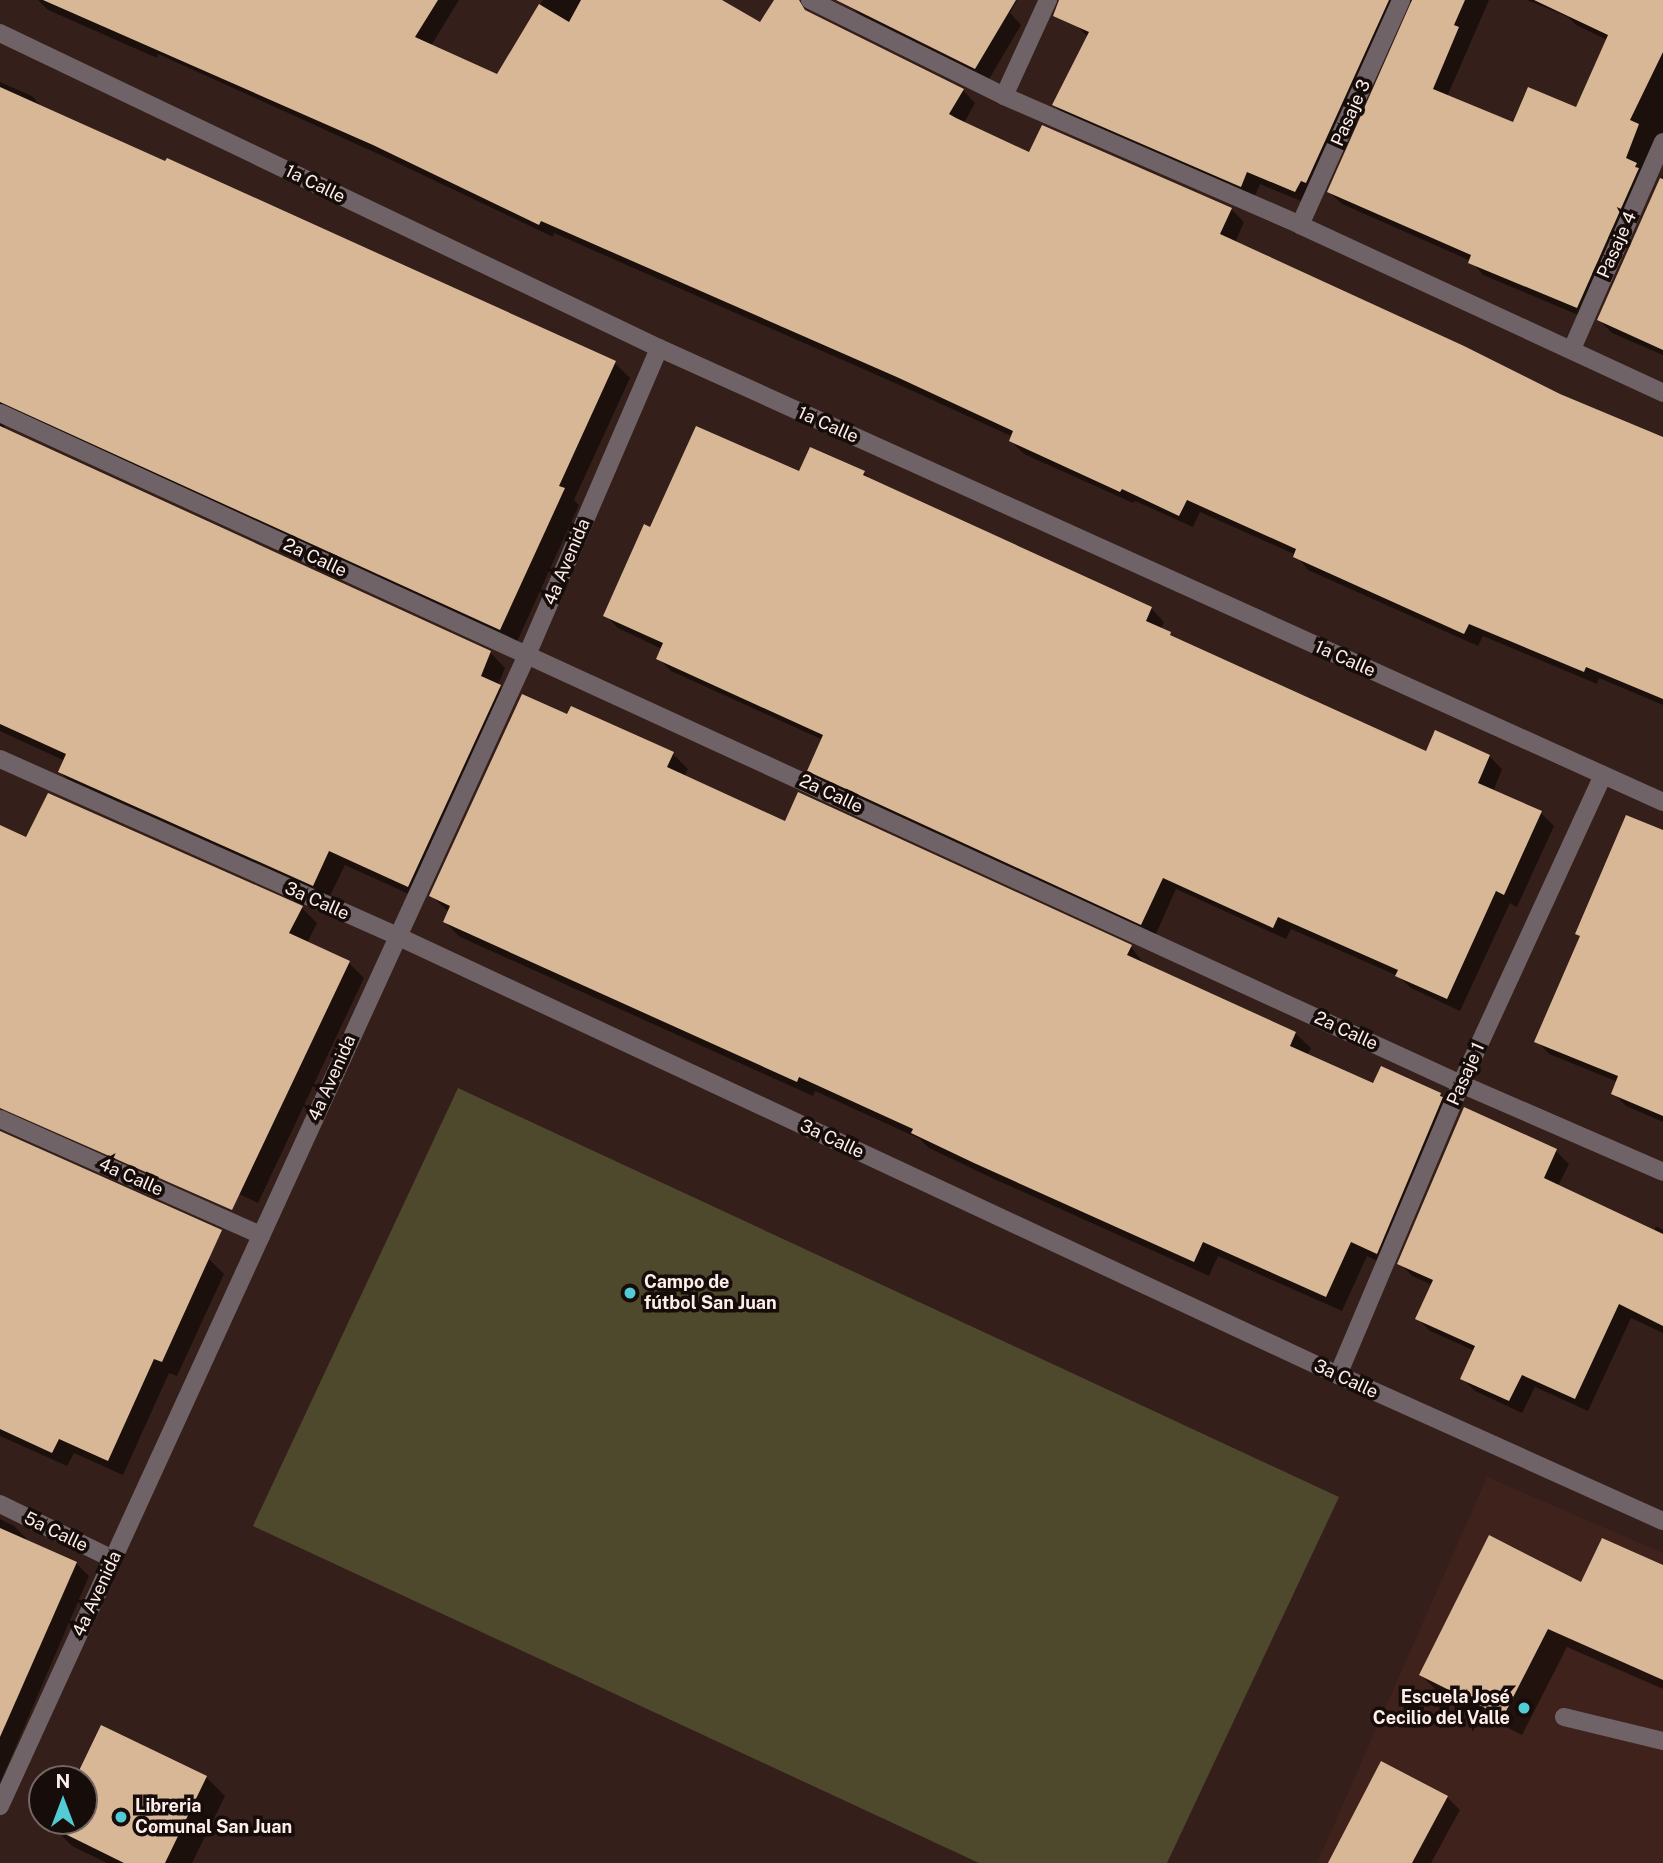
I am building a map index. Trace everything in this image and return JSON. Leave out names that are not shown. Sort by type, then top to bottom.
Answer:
[{"type":"street","points":[[810,0],[1004,96],[1300,225],[1663,393]]},
{"type":"street","points":[[1004,96],[1048,0]]},
{"type":"street","name":"Pasaje 3","points":[[1300,225],[1401,0]]},
{"type":"street","name":"1a Calle","points":[[0,33],[659,348],[1663,802]]},
{"type":"street","name":"Pasaje 4","points":[[1572,349],[1663,142]]},
{"type":"street","name":"4a Avenida","points":[[0,1806],[527,655],[659,348]]},
{"type":"street","name":"2a Calle","points":[[0,413],[1461,1084],[1663,1172]]},
{"type":"street","name":"3a Calle","points":[[0,759],[397,936],[1338,1375],[1663,1521]]},
{"type":"street","name":"Pasaje 1","points":[[1338,1375],[1461,1084],[1603,775]]},
{"type":"street","name":"4a Calle","points":[[0,1119],[261,1235]]},
{"type":"street","name":"5a Calle","points":[[0,1504],[113,1559]]},
{"type":"street","points":[[1564,1717],[1663,1741]]},
{"type":"shaded area","name":"Campo de fútbol San Juan","points":[[458,1088],[1339,1497],[1167,1863],[979,1863],[253,1526]]},
{"type":"shaded area","name":"Escuela José Cecilio del Valle","points":[[1487,1477],[1663,1553],[1663,1863],[1317,1863]]},
{"type":"building","points":[[43,0],[438,0],[415,37],[497,74],[539,4],[569,22],[581,0],[722,0],[760,22],[774,0],[799,0],[805,10],[964,89],[949,114],[956,118],[1029,152],[1042,125],[1232,208],[1220,234],[1464,346],[1560,394],[1663,437],[1663,699],[1586,667],[1584,672],[1469,624],[1464,634],[1293,557],[1296,549],[1187,500],[1179,516],[1122,489],[1120,492],[1009,441],[1013,431],[899,378],[541,221],[539,225],[373,145]]},
{"type":"building","points":[[836,0],[1016,0],[975,69]]},
{"type":"building","points":[[1059,0],[1389,0],[1306,183],[1301,181],[1295,192],[1247,172],[1241,187],[1052,105],[1089,32],[1053,16]]},
{"type":"building","points":[[1412,0],[1465,0],[1454,25],[1459,27],[1433,89],[1513,122],[1528,87],[1576,107],[1608,35],[1534,0],[1663,0],[1663,52],[1630,120],[1639,124],[1626,158],[1637,163],[1635,167],[1639,168],[1577,308],[1468,263],[1471,255],[1327,192]]},
{"type":"building","points":[[0,87],[165,161],[167,158],[616,361],[559,486],[565,488],[500,630],[0,402]]},
{"type":"building","points":[[1660,178],[1663,179],[1663,350],[1597,320]]},
{"type":"building","points":[[0,426],[491,651],[481,676],[501,685],[408,887],[329,851],[313,886],[58,772],[66,754],[0,724]]},
{"type":"building","points":[[696,426],[799,471],[810,447],[865,471],[863,475],[1152,607],[1146,621],[1171,632],[1170,635],[1426,751],[1435,730],[1490,755],[1478,783],[1542,811],[1504,895],[1496,891],[1447,999],[1395,976],[1398,970],[1278,917],[1273,928],[1163,878],[1141,925],[807,771],[823,735],[656,659],[663,643],[603,616],[644,524],[650,527]]},
{"type":"building","points":[[522,694],[567,714],[571,706],[674,752],[667,767],[785,821],[798,792],[1132,945],[1127,955],[1296,1032],[1290,1046],[1373,1083],[1381,1066],[1441,1093],[1440,1096],[1443,1097],[1377,1254],[1351,1242],[1326,1297],[1203,1242],[1194,1262],[974,1163],[911,1133],[913,1129],[799,1077],[797,1082],[443,922],[450,906],[429,896]]},
{"type":"building","points":[[48,793],[303,906],[289,933],[350,961],[232,1210],[0,1108],[0,825],[26,837]]},
{"type":"building","points":[[1626,815],[1663,830],[1663,1116],[1611,1094],[1618,1076],[1534,1042],[1580,936],[1575,934]]},
{"type":"building","points":[[1464,1107],[1557,1149],[1544,1178],[1663,1234],[1663,1326],[1619,1304],[1575,1399],[1522,1375],[1509,1401],[1460,1379],[1475,1346],[1415,1319],[1433,1280],[1397,1264]]},
{"type":"building","points":[[0,1131],[222,1230],[162,1362],[154,1359],[108,1461],[59,1439],[52,1453],[0,1429]]},
{"type":"building","points":[[0,1528],[77,1562],[0,1737]]},
{"type":"building","points":[[1489,1535],[1581,1582],[1602,1538],[1663,1565],[1663,1680],[1548,1629],[1503,1717],[1419,1675]]},
{"type":"building","points":[[101,1725],[207,1776],[165,1863],[124,1863],[67,1835],[98,1835],[98,1765],[82,1765]]},
{"type":"building","points":[[1381,1761],[1448,1796],[1412,1863],[1328,1863]]},
{"type":"place","name":"Campo de fútbol San Juan","points":[[630,1293]]},
{"type":"place","name":"Escuela José Cecilio del Valle","points":[[1524,1708]]},
{"type":"place","name":"Libreria Comunal San Juan","points":[[121,1817]]}]
